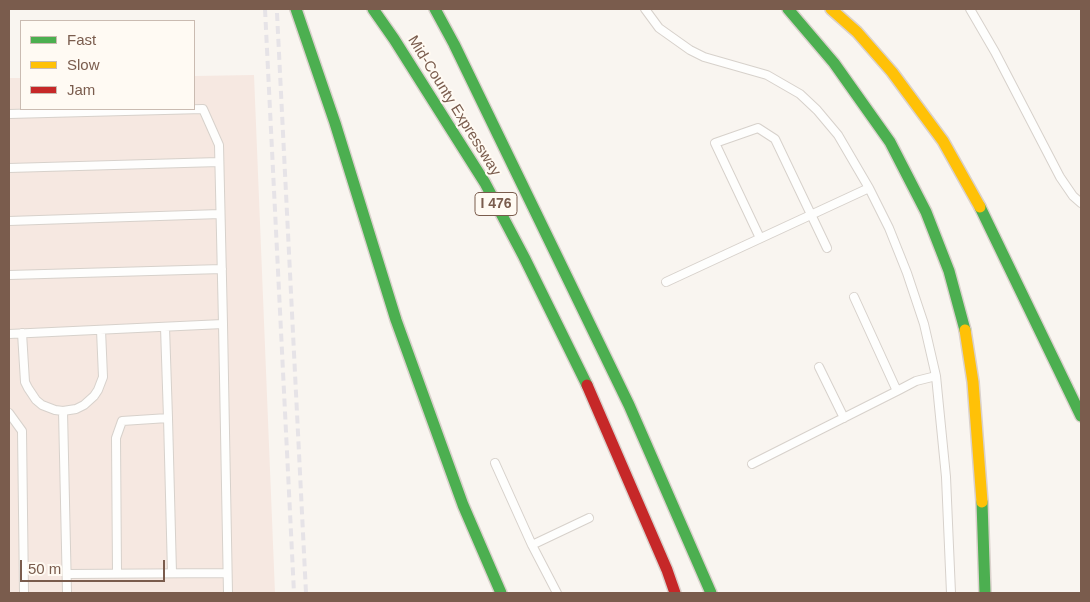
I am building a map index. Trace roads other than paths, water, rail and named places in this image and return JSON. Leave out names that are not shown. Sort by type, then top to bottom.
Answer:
[{"type":"highway","points":[[296,9],[335,123],[402,338],[463,505],[501,593]]},
{"type":"highway","name":"Mid-County Expressway","points":[[372,9],[394,39],[485,183],[524,257],[599,410],[667,570],[674,593]]},
{"type":"highway","name":"Mid-County Expressway","points":[[435,9],[458,52],[629,405],[711,593]]},
{"type":"highway","points":[[788,9],[834,63],[890,142],[926,212],[949,271],[964,325],[973,382],[982,486],[985,593]]},
{"type":"highway","points":[[831,9],[857,32],[892,72],[944,141],[984,214],[1081,416]]},
{"type":"lane","points":[[645,9],[659,28],[690,50],[704,57],[767,75],[800,94],[817,110],[838,135],[869,188],[889,228],[907,273],[924,324],[936,376],[946,477],[951,593]]},
{"type":"lane","points":[[970,9],[995,52],[1060,177],[1073,196],[1081,203]]},
{"type":"lane","points":[[195,109],[204,109],[219,145],[228,593]]},
{"type":"lane","points":[[9,114],[165,110]]},
{"type":"lane","points":[[760,238],[714,143],[758,128],[775,139],[827,248]]},
{"type":"lane","points":[[9,168],[219,162]]},
{"type":"lane","points":[[666,282],[869,188]]},
{"type":"lane","points":[[9,221],[220,214]]},
{"type":"lane","points":[[9,275],[222,269]]},
{"type":"lane","points":[[854,297],[898,391]]},
{"type":"lane","points":[[9,334],[223,324]]},
{"type":"lane","points":[[165,327],[172,573]]},
{"type":"lane","points":[[22,333],[25,382],[28,388],[42,405],[54,410],[63,411],[84,406],[98,390],[103,377],[101,330]]},
{"type":"lane","points":[[819,367],[844,418]]},
{"type":"lane","points":[[752,464],[916,381],[936,376]]},
{"type":"lane","points":[[63,411],[67,593]]},
{"type":"lane","points":[[9,413],[22,431],[24,593]]},
{"type":"lane","points":[[117,573],[116,438],[122,420],[168,418]]},
{"type":"lane","points":[[495,463],[532,545],[557,593]]},
{"type":"lane","points":[[532,545],[589,518]]},
{"type":"lane","points":[[66,574],[227,573]]},
{"type":"railway","points":[[265,9],[294,593]]},
{"type":"railway","points":[[277,13],[306,593]]}]
